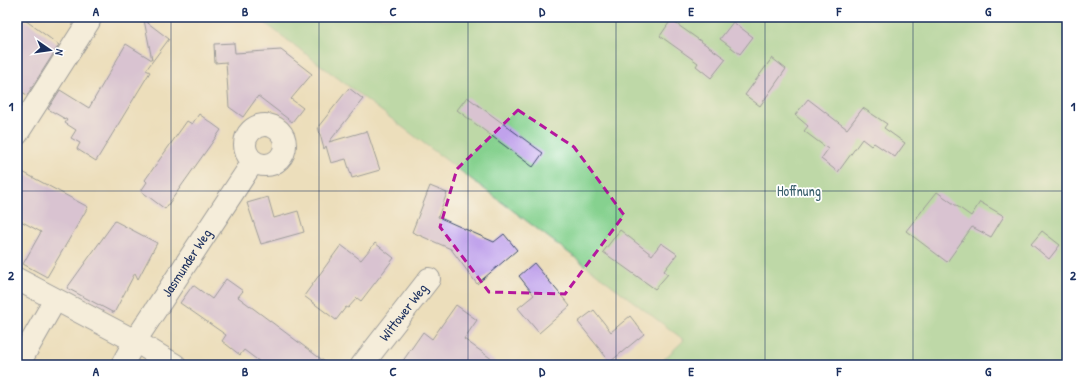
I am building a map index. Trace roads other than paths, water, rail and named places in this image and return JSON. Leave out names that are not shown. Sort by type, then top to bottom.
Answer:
[{"type":"street","points":[[17,134],[88,21]]},
{"type":"street","name":"Jasmunder Weg","points":[[122,365],[135,341],[253,162]]},
{"type":"street","points":[[17,279],[135,341],[175,365]]},
{"type":"street","name":"Wittower Weg","points":[[362,365],[430,279]]},
{"type":"street","points":[[18,365],[55,300]]},
{"type":"park label","name":"Hoffnung","points":[[799,191]]}]
